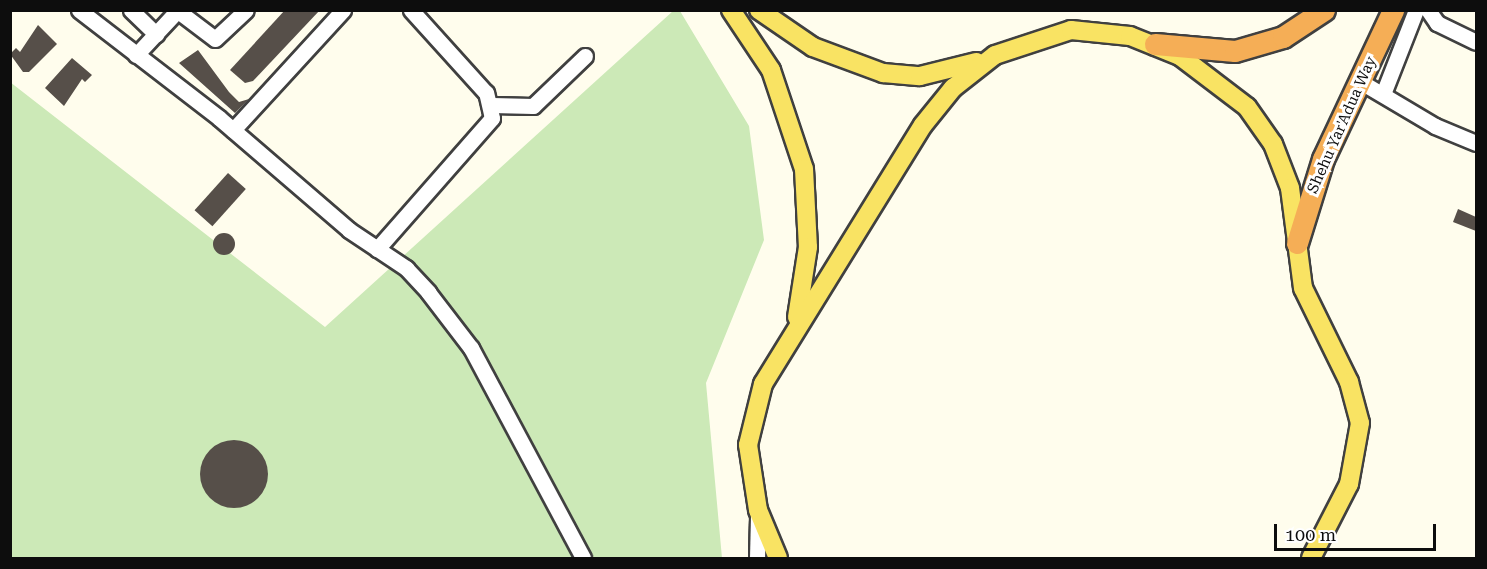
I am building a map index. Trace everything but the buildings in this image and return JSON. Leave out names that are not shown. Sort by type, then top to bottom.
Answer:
[{"type":"highway","points":[[1155,44],[1235,51],[1283,37],[1324,10]]},
{"type":"highway","name":"Shehu Yar'Adua Way","points":[[1297,243],[1311,188],[1362,82],[1393,10]]},
{"type":"main road","points":[[731,10],[771,70],[804,169],[805,283],[785,346],[750,423],[758,510],[777,558]]},
{"type":"main road","points":[[759,10],[813,47],[883,73],[942,73],[1071,30],[1155,44],[1228,89],[1262,126],[1290,188],[1297,243],[1310,311],[1349,382],[1360,423],[1357,461],[1311,558]]},
{"type":"main road","points":[[785,346],[923,125],[953,88],[995,55]]},
{"type":"main road","points":[[1319,558],[1327,527]]},
{"type":"street","points":[[79,10],[233,130],[377,249],[406,268],[466,340],[583,558]]},
{"type":"street","points":[[131,10],[156,34]]},
{"type":"street","points":[[136,55],[178,11],[215,39],[246,10]]},
{"type":"street","points":[[233,130],[343,10]]},
{"type":"street","points":[[411,10],[492,105],[533,106],[585,56]]},
{"type":"street","points":[[1383,94],[1416,10]]},
{"type":"street","points":[[1428,10],[1437,23],[1476,42]]},
{"type":"street","points":[[1362,82],[1435,126],[1476,143]]},
{"type":"street","points":[[377,249],[488,128],[492,105]]},
{"type":"street","points":[[757,558],[758,510]]},
{"type":"green space","points":[[673,11],[680,11],[749,126],[764,240],[706,383],[722,558],[11,558],[10,82],[325,327]]}]
